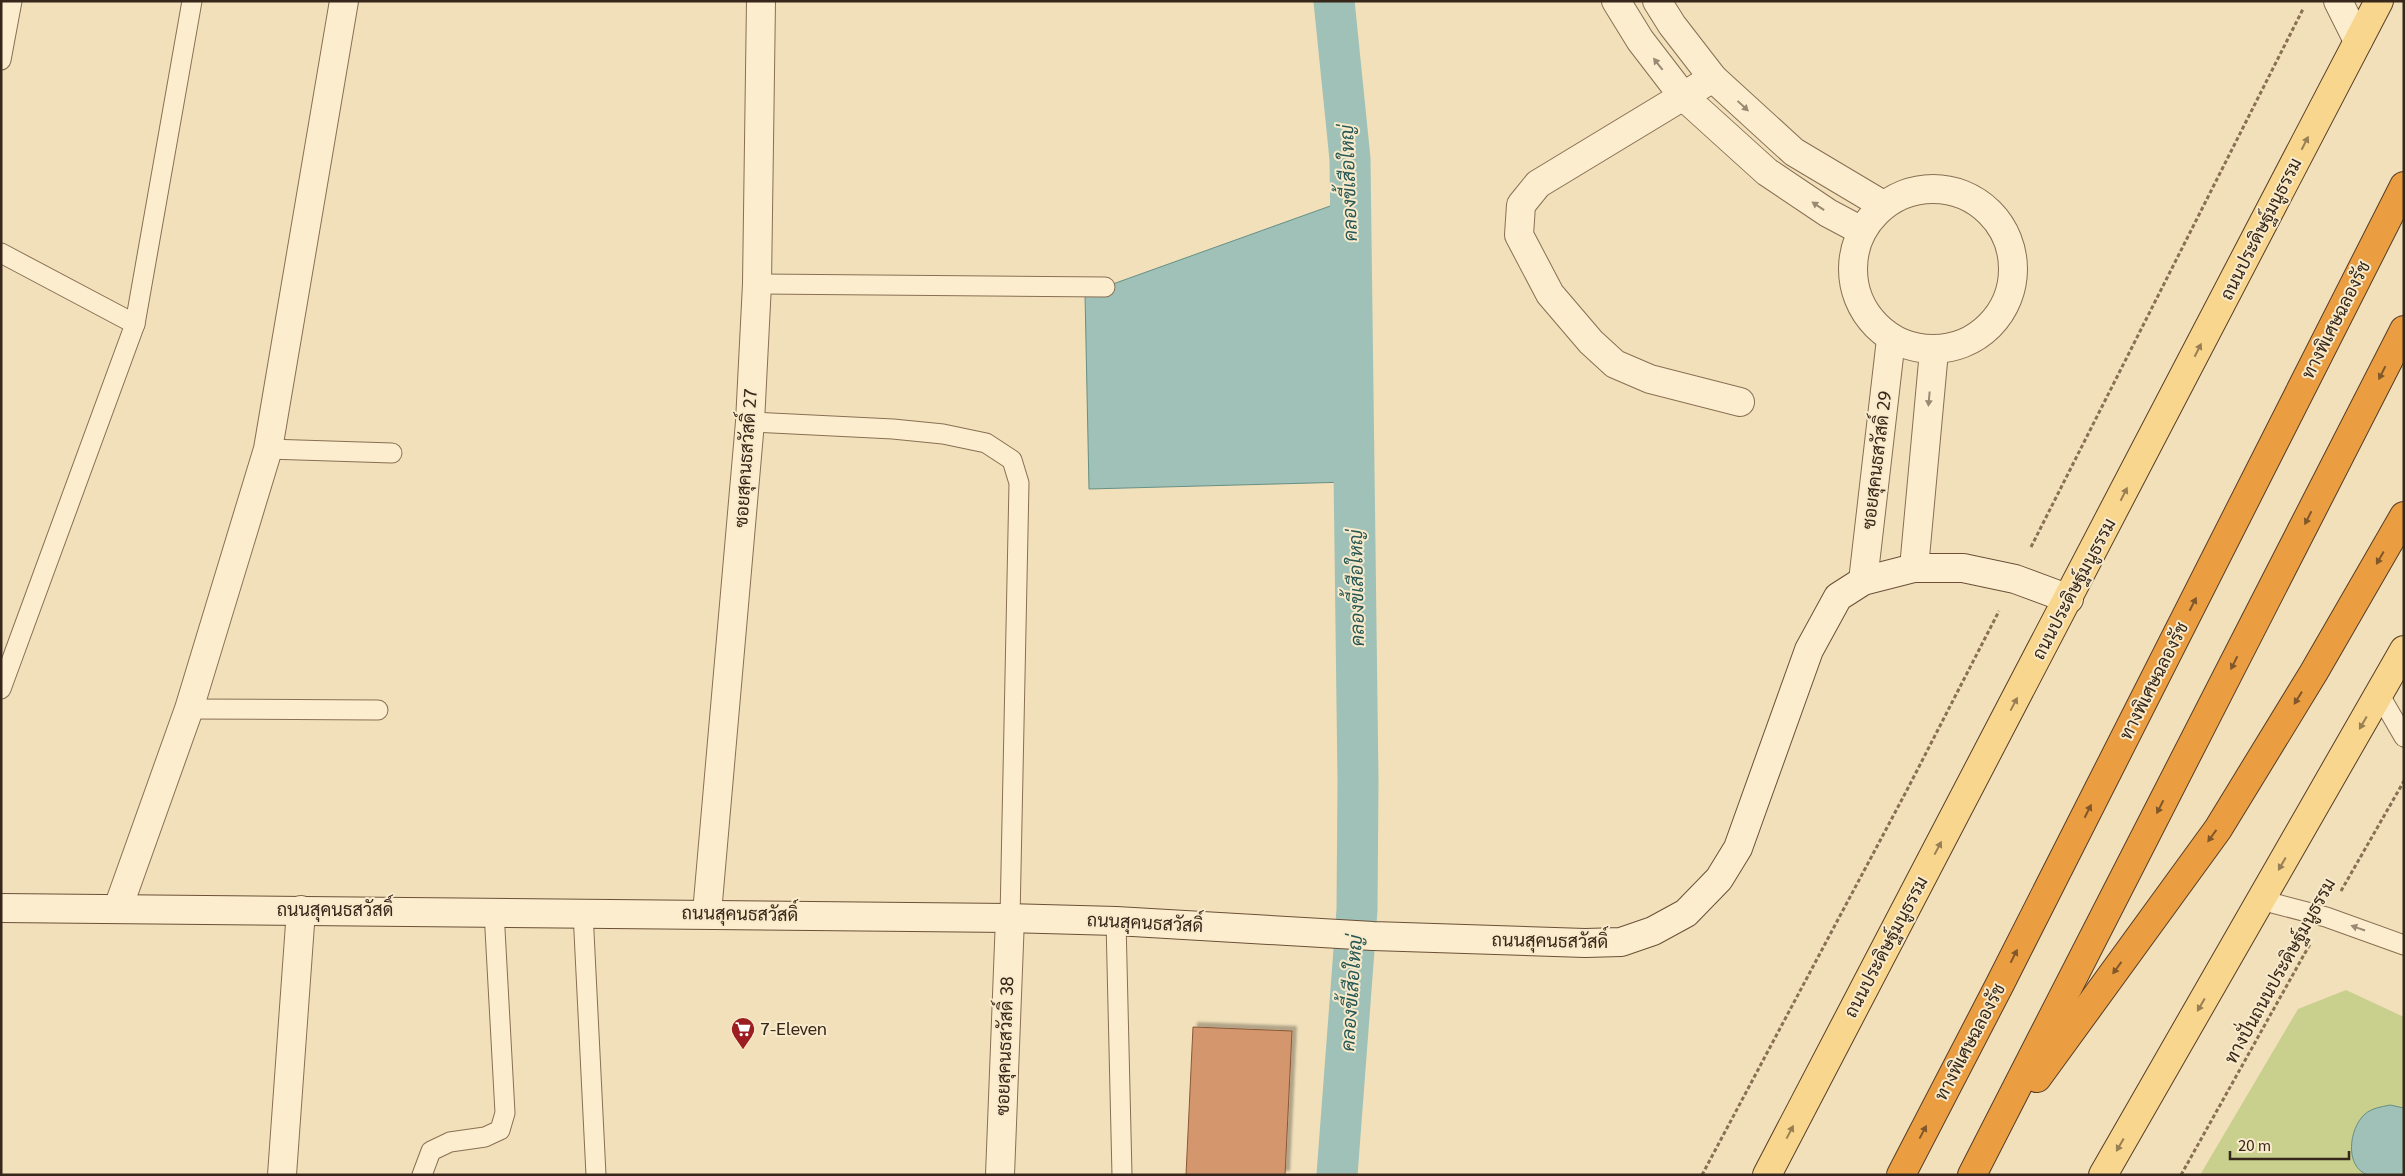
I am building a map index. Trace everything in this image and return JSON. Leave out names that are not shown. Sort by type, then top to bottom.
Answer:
[{"type":"highway","name":"ทางพิเศษฉลองรัช","points":[[1901,1175],[2005,975],[2404,186]]},
{"type":"highway","points":[[1972,1175],[2404,330]]},
{"type":"highway","points":[[1985,1150],[2218,829],[2314,672],[2404,516]]},
{"type":"main road","name":"ถนนประดิษฐ์มนูธรรม","points":[[1767,1175],[2069,599],[2379,1]]},
{"type":"main road","points":[[2103,1175],[2404,650]]},
{"type":"street","points":[[118,908],[189,709],[268,449],[344,1]]},
{"type":"street","name":"ซอยสุคนธสวัสดิ์ 27","points":[[708,913],[750,422],[757,284],[761,1]]},
{"type":"street","points":[[1616,1],[1640,40],[1683,96],[1767,172],[1828,213],[1860,230]]},
{"type":"street","points":[[1656,1],[1713,78],[1794,152],[1883,205]]},
{"type":"street","points":[[2338,1],[2358,41]]},
{"type":"street","points":[[1713,78],[1538,184],[1520,205],[1519,235],[1550,294],[1591,342],[1615,364],[1650,379],[1740,402]]},
{"type":"street","points":[[1918,190],[1956,192],[1990,210],[2010,243],[2014,281],[2000,316],[1971,341],[1934,351],[1891,339],[1861,308],[1851,266],[1860,230],[1883,205],[1918,190]]},
{"type":"street","name":"ซอยสุคนธสวัสดิ์ 29","points":[[1863,581],[1891,339]]},
{"type":"street","points":[[1914,568],[1934,351]]},
{"type":"street","name":"ถนนสุคนธสวัสดิ์","points":[[1,908],[708,913],[1010,918],[1116,921],[1373,936],[1585,943],[1621,942],[1653,931],[1686,913],[1719,879],[1738,848],[1809,650],[1838,597],[1863,581],[1914,568],[1963,568],[2015,579],[2069,599]]},
{"type":"street","points":[[282,1175],[301,910]]},
{"type":"street","name":"ซอยสุคนธสวัสดิ์ 38","points":[[1000,1175],[1010,918]]},
{"type":"lane","points":[[1,60],[12,1]]},
{"type":"lane","points":[[1,689],[135,324],[192,1]]},
{"type":"lane","points":[[1,253],[135,324]]},
{"type":"lane","points":[[757,284],[1105,286]]},
{"type":"lane","points":[[750,422],[943,434],[986,443],[1012,460],[1020,483],[1010,918]]},
{"type":"lane","points":[[268,449],[392,453]]},
{"type":"lane","points":[[2379,694],[2404,737]]},
{"type":"lane","points":[[189,709],[378,710]]},
{"type":"lane","points":[[2261,900],[2326,917],[2404,945]]},
{"type":"lane","points":[[422,1175],[431,1151],[450,1142],[485,1137],[500,1130],[505,1113],[494,911]]},
{"type":"lane","points":[[583,912],[596,1175]]},
{"type":"lane","points":[[1116,921],[1122,1175]]},
{"type":"path","name":"ทางปั่นถนนประดิษฐ์มนูธรรม","points":[[2181,1175],[2404,781]]},
{"type":"green space","points":[[2346,990],[2404,1017],[2404,1175],[2200,1175],[2298,1009]]},
{"type":"water","points":[[1333,205],[1349,482],[1089,489],[1085,294]]},
{"type":"water","points":[[2390,1105],[2404,1108],[2404,1175],[2368,1175],[2360,1171],[2352,1156],[2355,1128],[2368,1112]]},
{"type":"building","points":[[1193,1027],[1292,1031],[1285,1175],[1186,1175]]},
{"type":"waterway","name":"คลองขี้เสือใหญ่","points":[[1334,1],[1350,159],[1358,781],[1357,910],[1337,1175]]},
{"type":"place","name":"7-Eleven","points":[[743,1050]]}]
